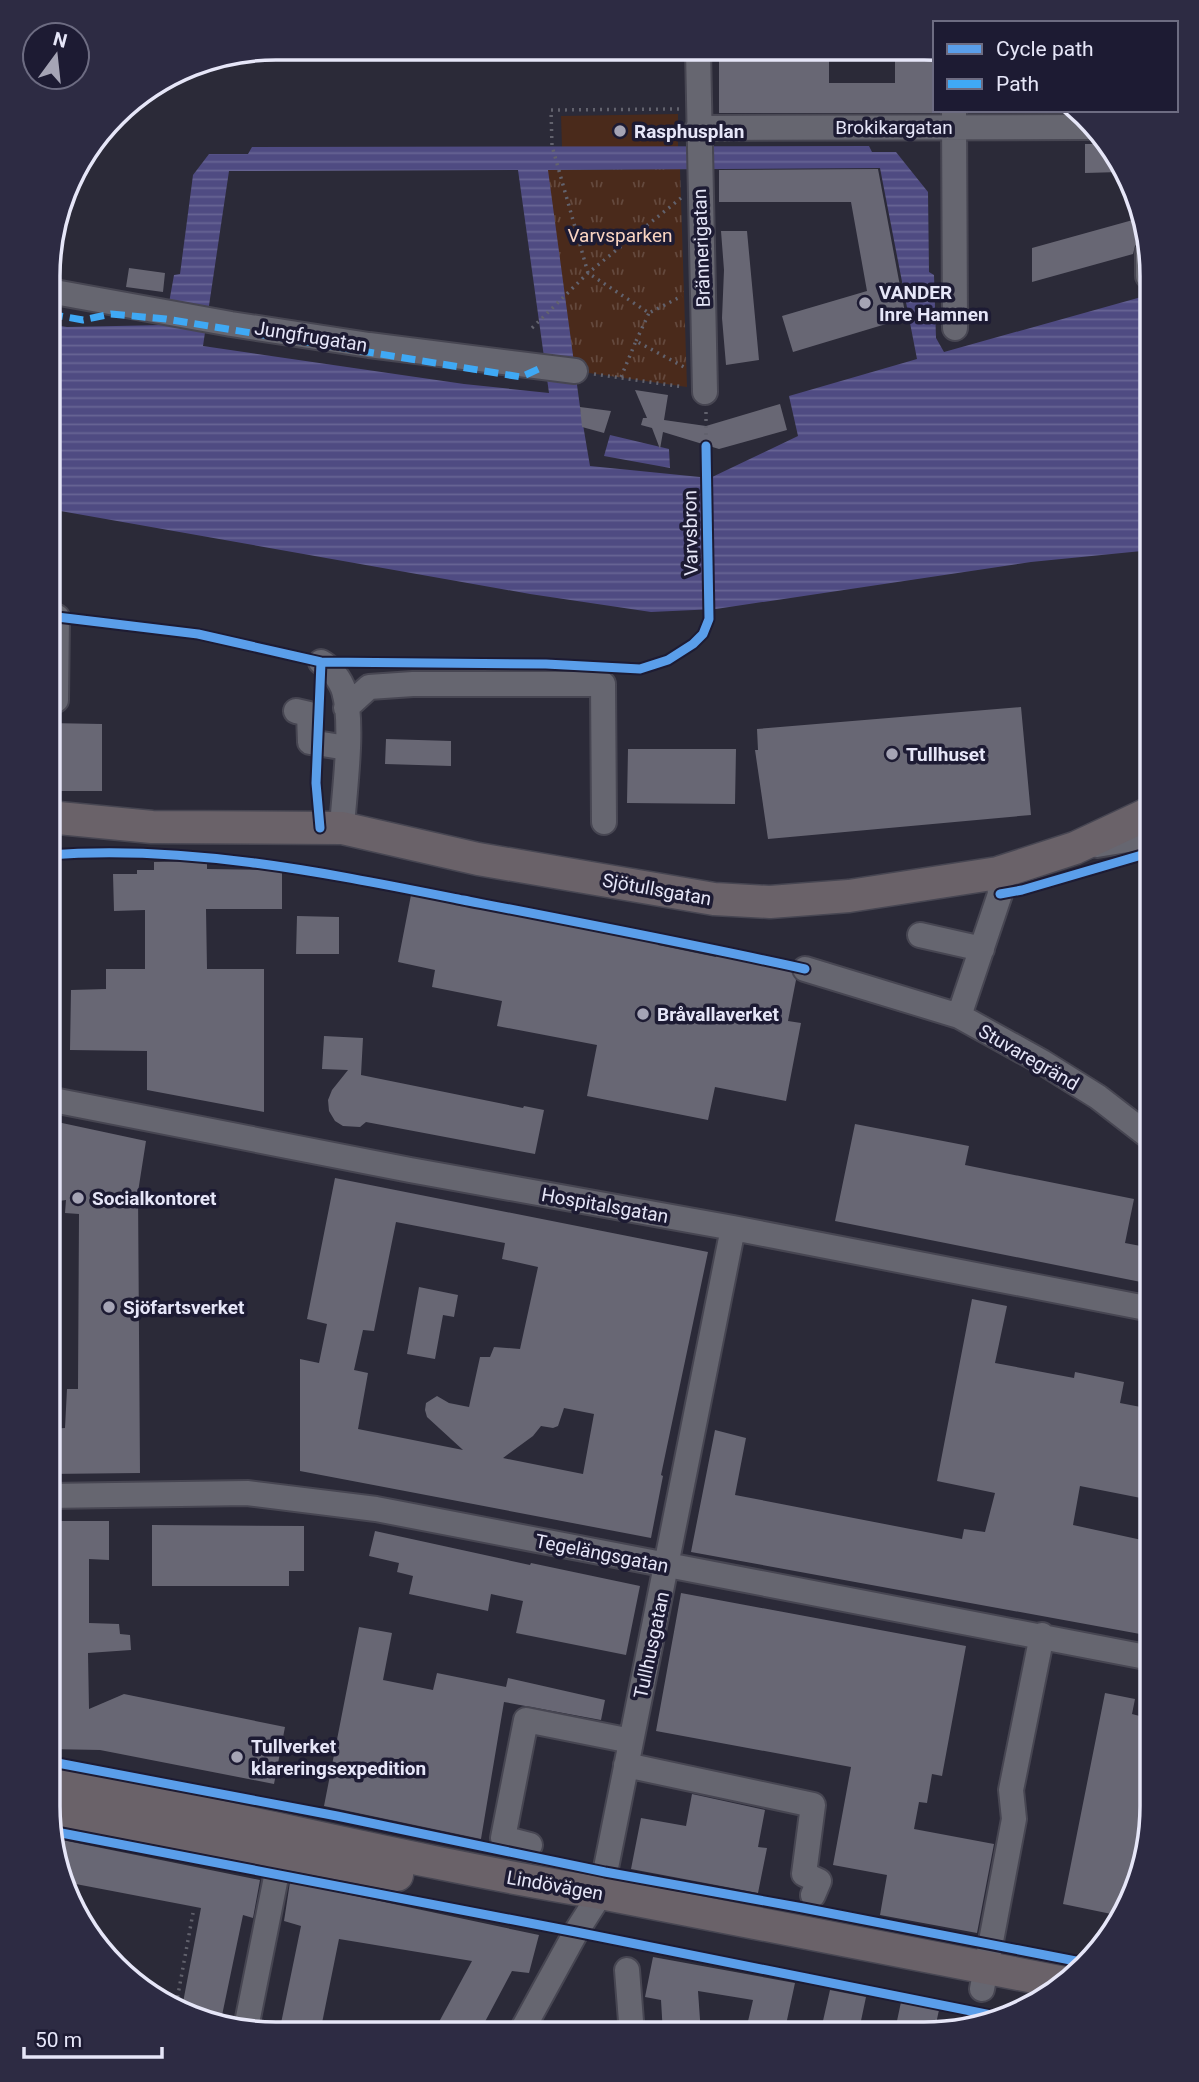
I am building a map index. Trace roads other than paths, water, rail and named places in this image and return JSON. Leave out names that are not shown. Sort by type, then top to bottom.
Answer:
[{"type":"main road","name":"Sjötullsgatan","points":[[60,818],[152,827],[342,828],[478,859],[702,897],[745,902],[799,902],[998,873],[1075,848],[1140,818]]},
{"type":"main road","name":"Sjötullsgatan","points":[[60,838],[152,827]]},
{"type":"main road","name":"Lindövägen","points":[[60,1784],[524,1881],[589,1913]]},
{"type":"main road","name":"Lindövägen","points":[[60,1810],[589,1913],[984,1979],[1049,1982]]},
{"type":"main road","name":"Lindövägen","points":[[984,1979],[1027,1996]]},
{"type":"street","name":"Brännerigatan","points":[[698,60],[705,392]]},
{"type":"street","name":"Brokikargatan","points":[[698,127],[954,119],[1079,126]]},
{"type":"street","points":[[954,119],[955,328]]},
{"type":"street","name":"Jungfrugatan","points":[[60,293],[369,345],[575,371]]},
{"type":"street","points":[[321,662],[329,666],[344,689],[347,748],[342,828]]},
{"type":"street","points":[[346,708],[369,687],[413,684],[603,684],[604,822]]},
{"type":"street","points":[[296,711],[310,713],[310,742],[347,748]]},
{"type":"street","points":[[1075,848],[1140,838]]},
{"type":"street","name":"Stuvaregränd","points":[[998,873],[1000,894],[959,1016],[1076,1083],[1139,1129]]},
{"type":"street","points":[[920,935],[982,948]]},
{"type":"street","points":[[806,969],[959,1016]]},
{"type":"street","name":"Hospitalsgatan","points":[[60,1104],[733,1228],[1139,1307]]},
{"type":"street","name":"Tullhusgatan","points":[[527,2022],[589,1913],[628,1753],[668,1566],[733,1228]]},
{"type":"street","name":"Tegelängsgatan","points":[[60,1496],[260,1495],[376,1509],[1139,1655]]},
{"type":"street","points":[[984,1979],[1014,1819],[1011,1790],[1042,1635]]},
{"type":"street","points":[[530,1845],[503,1839],[526,1720],[628,1753],[813,1805],[804,1874],[819,1881],[813,1895]]},
{"type":"street","points":[[247,2021],[281,1852]]},
{"type":"street","points":[[627,1970],[631,2022]]},
{"type":"place","name":"Rasphusplan","points":[[620,131]]},
{"type":"place","name":"VANDER Inre Hamnen","points":[[865,303]]},
{"type":"place","name":"Tullhuset","points":[[892,754]]},
{"type":"place","name":"Bråvallaverket","points":[[643,1014]]},
{"type":"place","name":"Socialkontoret","points":[[78,1198]]},
{"type":"place","name":"Sjöfartsverket","points":[[109,1307]]},
{"type":"place","name":"Tullverket klareringsexpedition","points":[[237,1757]]},
{"type":"park label","name":"Varvsparken","points":[[620,235]]}]
